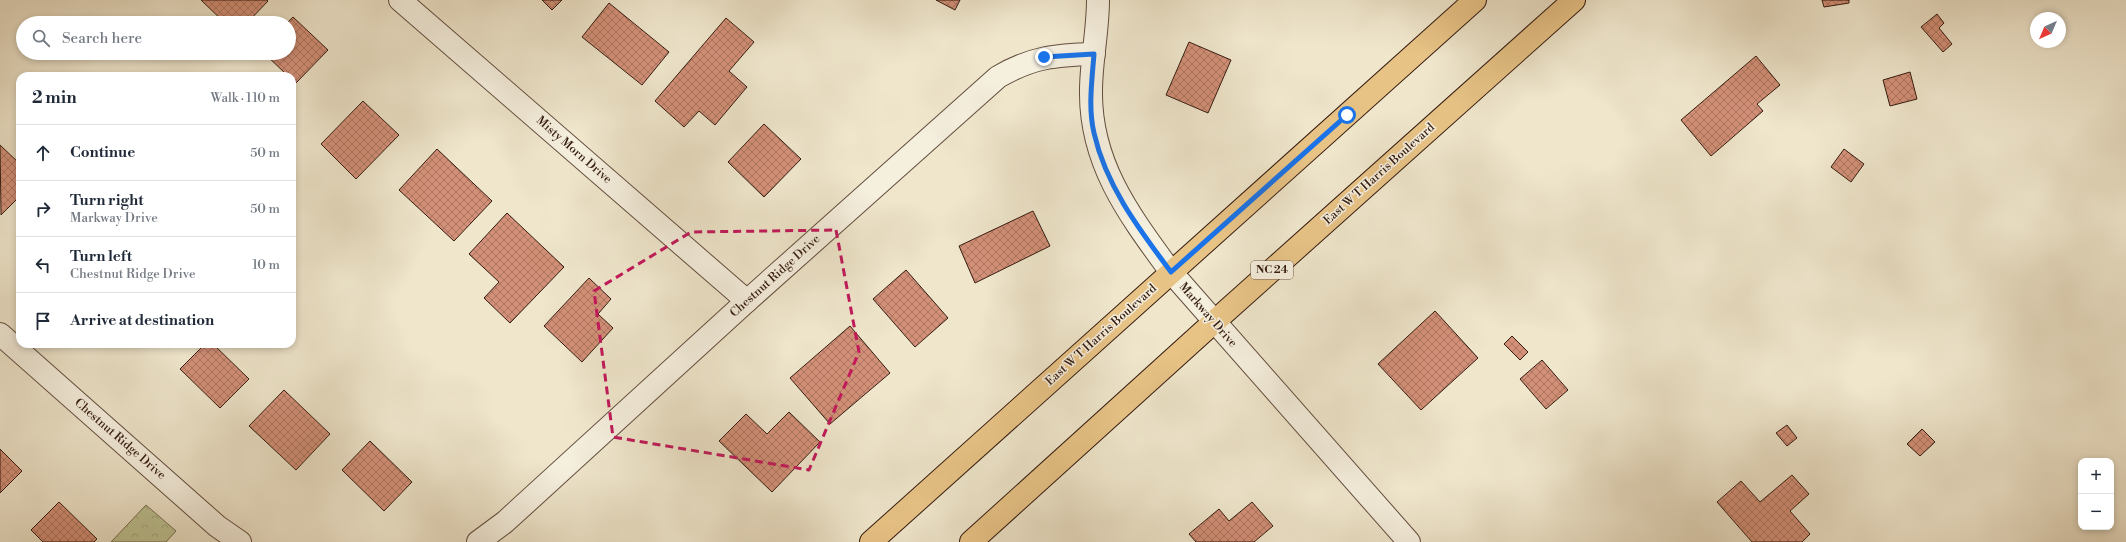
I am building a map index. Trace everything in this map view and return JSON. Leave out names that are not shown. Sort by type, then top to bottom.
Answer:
[{"type":"main road","name":"East W T Harris Boulevard","points":[[871,542],[1475,0]]},
{"type":"main road","name":"East W T Harris Boulevard","points":[[972,542],[1214,322],[1574,0]]},
{"type":"street","name":"Misty Morn Drive","points":[[400,0],[747,301]]},
{"type":"street","name":"Markway Drive","points":[[1098,0],[1091,91],[1094,132],[1106,171],[1115,190],[1142,232],[1171,272],[1409,542]]},
{"type":"street","name":"Chestnut Ridge Drive","points":[[478,542],[505,522],[747,301],[998,77],[1013,68],[1044,57],[1094,54]]},
{"type":"street","name":"Chestnut Ridge Drive","points":[[0,334],[218,526],[240,542]]},
{"type":"highlighted area","points":[[836,230],[859,352],[809,470],[613,437],[594,291],[691,232]]},
{"type":"green space","points":[[146,505],[176,531],[166,542],[111,542]]},
{"type":"building","points":[[201,0],[268,1],[254,16],[218,16]]},
{"type":"building","points":[[542,0],[562,0],[552,10]]},
{"type":"building","points":[[936,0],[960,0],[955,10]]},
{"type":"building","points":[[1822,0],[1849,0],[1849,3],[1824,7]]},
{"type":"building","points":[[609,3],[669,52],[642,85],[582,37]]},
{"type":"building","points":[[1937,14],[1944,23],[1939,28],[1952,44],[1943,52],[1921,27]]},
{"type":"building","points":[[726,18],[754,42],[729,71],[747,87],[715,125],[699,111],[684,127],[655,101]]},
{"type":"building","points":[[296,20],[328,50],[296,83],[296,72],[284,72],[271,60],[296,60]]},
{"type":"building","points":[[1189,42],[1231,60],[1208,113],[1166,95]]},
{"type":"building","points":[[1756,56],[1780,85],[1757,104],[1763,111],[1711,156],[1681,120]]},
{"type":"building","points":[[1910,72],[1917,99],[1890,106],[1883,80]]},
{"type":"building","points":[[363,101],[399,135],[356,179],[321,144]]},
{"type":"building","points":[[764,124],[801,159],[764,197],[728,162]]},
{"type":"building","points":[[0,145],[16,160],[16,200],[1,215]]},
{"type":"building","points":[[437,149],[492,201],[454,241],[399,190]]},
{"type":"building","points":[[1844,149],[1864,164],[1851,182],[1831,167]]},
{"type":"building","points":[[1033,211],[1050,246],[975,283],[959,246]]},
{"type":"building","points":[[507,213],[564,267],[510,323],[484,298],[499,282],[469,254]]},
{"type":"building","points":[[906,270],[948,318],[915,347],[873,299]]},
{"type":"building","points":[[589,278],[611,299],[598,314],[613,328],[582,362],[544,326]]},
{"type":"building","points":[[1435,311],[1478,358],[1421,410],[1378,364]]},
{"type":"building","points":[[850,326],[890,373],[830,424],[790,378]]},
{"type":"building","points":[[1512,336],[1528,352],[1520,360],[1504,344]]},
{"type":"building","points":[[201,348],[217,348],[249,379],[220,408],[180,369]]},
{"type":"building","points":[[1542,360],[1568,390],[1546,409],[1520,379]]},
{"type":"building","points":[[284,390],[330,434],[296,470],[249,426]]},
{"type":"building","points":[[789,412],[820,442],[772,492],[719,441],[746,414],[767,434]]},
{"type":"building","points":[[1787,425],[1797,438],[1787,446],[1776,433]]},
{"type":"building","points":[[1922,429],[1935,442],[1920,456],[1907,444]]},
{"type":"building","points":[[370,441],[412,482],[384,511],[342,470]]},
{"type":"building","points":[[0,449],[22,471],[0,493]]},
{"type":"building","points":[[1792,475],[1809,494],[1790,511],[1810,534],[1802,542],[1752,542],[1717,502],[1741,481],[1760,502]]},
{"type":"building","points":[[59,502],[97,539],[94,542],[43,542],[31,530]]},
{"type":"building","points":[[1252,502],[1273,526],[1254,542],[1196,542],[1189,534],[1219,509],[1229,521]]},
{"type":"route","points":[[1044,57],[1094,54],[1091,91],[1094,132],[1106,171],[1115,190],[1142,232],[1171,272],[1347,115]]}]
